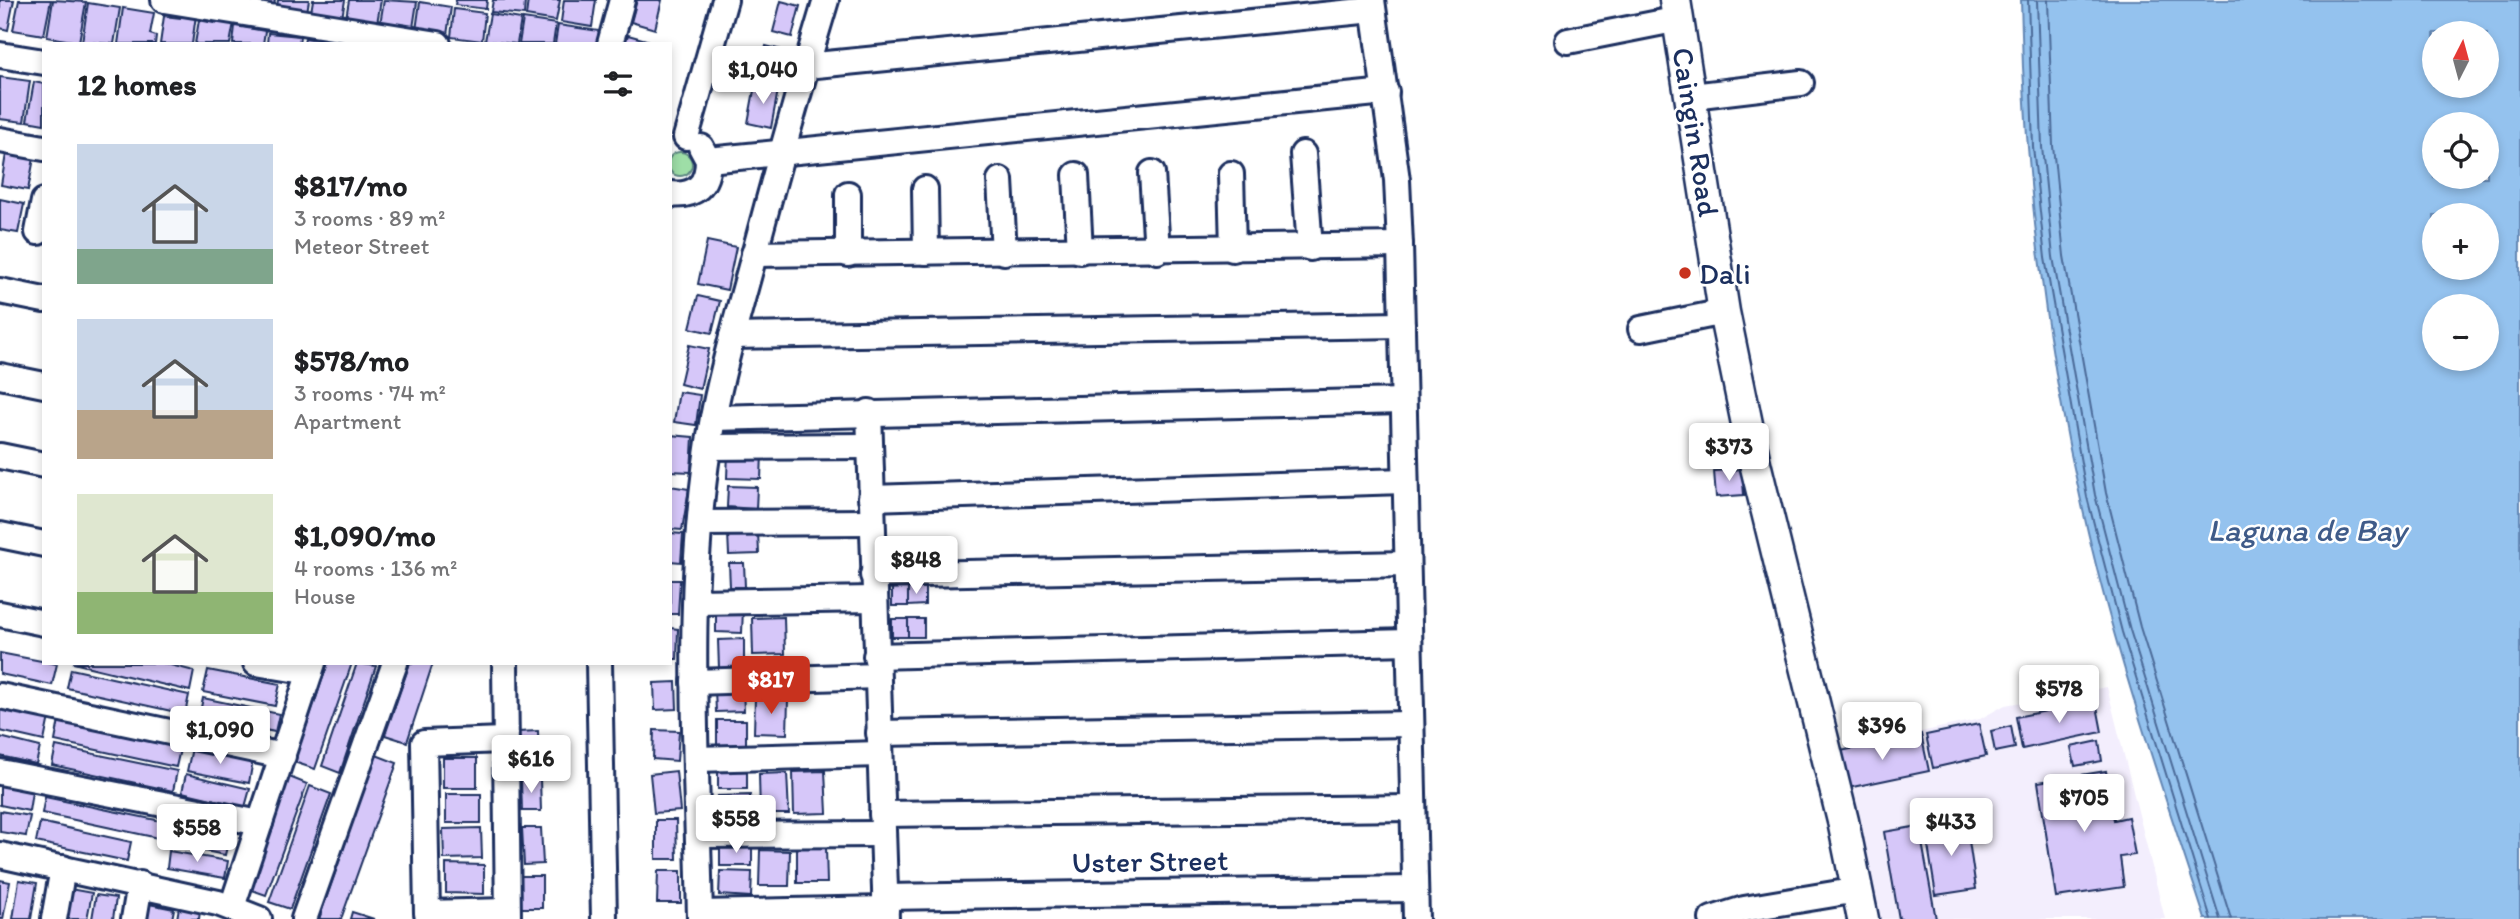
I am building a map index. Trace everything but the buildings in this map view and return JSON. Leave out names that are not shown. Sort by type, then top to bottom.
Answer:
[{"type":"street","points":[[163,0],[426,42]]},
{"type":"street","points":[[611,42],[622,0]]},
{"type":"street","points":[[672,194],[682,196],[694,192],[703,184],[708,160],[700,146],[678,138],[725,0]]},
{"type":"street","points":[[700,916],[694,682],[701,523],[709,447],[732,336],[779,155],[826,0]]},
{"type":"street","points":[[806,66],[1372,5],[1397,180],[1416,919]]},
{"type":"street","points":[[1567,41],[1677,10]]},
{"type":"street","name":"Caingin Road","points":[[1677,10],[1724,312],[1758,480],[1861,905]]},
{"type":"street","points":[[0,55],[42,62]]},
{"type":"street","points":[[1692,96],[1801,83]]},
{"type":"street","points":[[708,160],[779,155],[1386,92]]},
{"type":"street","points":[[0,140],[42,148]]},
{"type":"street","points":[[1303,154],[1310,248]]},
{"type":"street","points":[[1152,173],[1157,251]]},
{"type":"street","points":[[1231,174],[1233,249]]},
{"type":"street","points":[[1076,175],[1080,251]]},
{"type":"street","points":[[1000,180],[1004,252]]},
{"type":"street","points":[[925,189],[926,252]]},
{"type":"street","points":[[848,194],[848,254]]},
{"type":"street","points":[[38,232],[42,211]]},
{"type":"street","points":[[754,254],[1157,251],[1400,245]]},
{"type":"street","points":[[0,291],[42,300]]},
{"type":"street","points":[[1641,329],[1724,312]]},
{"type":"street","points":[[732,336],[1402,325]]},
{"type":"street","points":[[0,376],[42,385]]},
{"type":"street","points":[[713,418],[869,412],[1403,401]]},
{"type":"street","points":[[869,412],[886,908]]},
{"type":"street","points":[[709,447],[870,446]]},
{"type":"street","points":[[0,456],[42,465]]},
{"type":"street","points":[[701,523],[872,510],[1404,481]]},
{"type":"street","points":[[0,535],[42,544]]},
{"type":"street","points":[[696,602],[873,587],[1407,564]]},
{"type":"street","points":[[0,614],[42,623]]},
{"type":"street","points":[[694,682],[876,666],[1409,642]]},
{"type":"street","points":[[222,910],[260,823],[311,668],[278,665]]},
{"type":"street","points":[[304,919],[394,665]]},
{"type":"street","points":[[504,740],[424,743],[427,913],[508,915],[505,665]]},
{"type":"street","points":[[599,665],[604,919]]},
{"type":"street","points":[[0,696],[283,755]]},
{"type":"street","points":[[696,760],[879,743],[1411,723]]},
{"type":"street","points":[[0,772],[260,823]]},
{"type":"street","points":[[698,835],[882,824],[1413,808]]},
{"type":"street","points":[[0,855],[140,884],[259,919]]},
{"type":"street","points":[[54,919],[63,868]]},
{"type":"street","points":[[134,919],[140,884]]},
{"type":"street","name":"Uster Street","points":[[700,916],[1415,889]]},
{"type":"street","points":[[1712,919],[1744,909],[1861,905]]},
{"type":"shaded area","points":[[2107,687],[2165,919],[1869,919],[1834,751],[1980,719],[2005,705]]},
{"type":"green space","points":[[685,153],[691,159],[689,173],[680,176],[672,174],[672,154]]},
{"type":"water","name":"Laguna de Bay","points":[[2021,0],[2520,0],[2520,919],[2205,919],[2120,654],[2080,495],[2065,426],[2042,285],[2028,143]]},
{"type":"place","name":"Dali","points":[[1685,273]]}]
